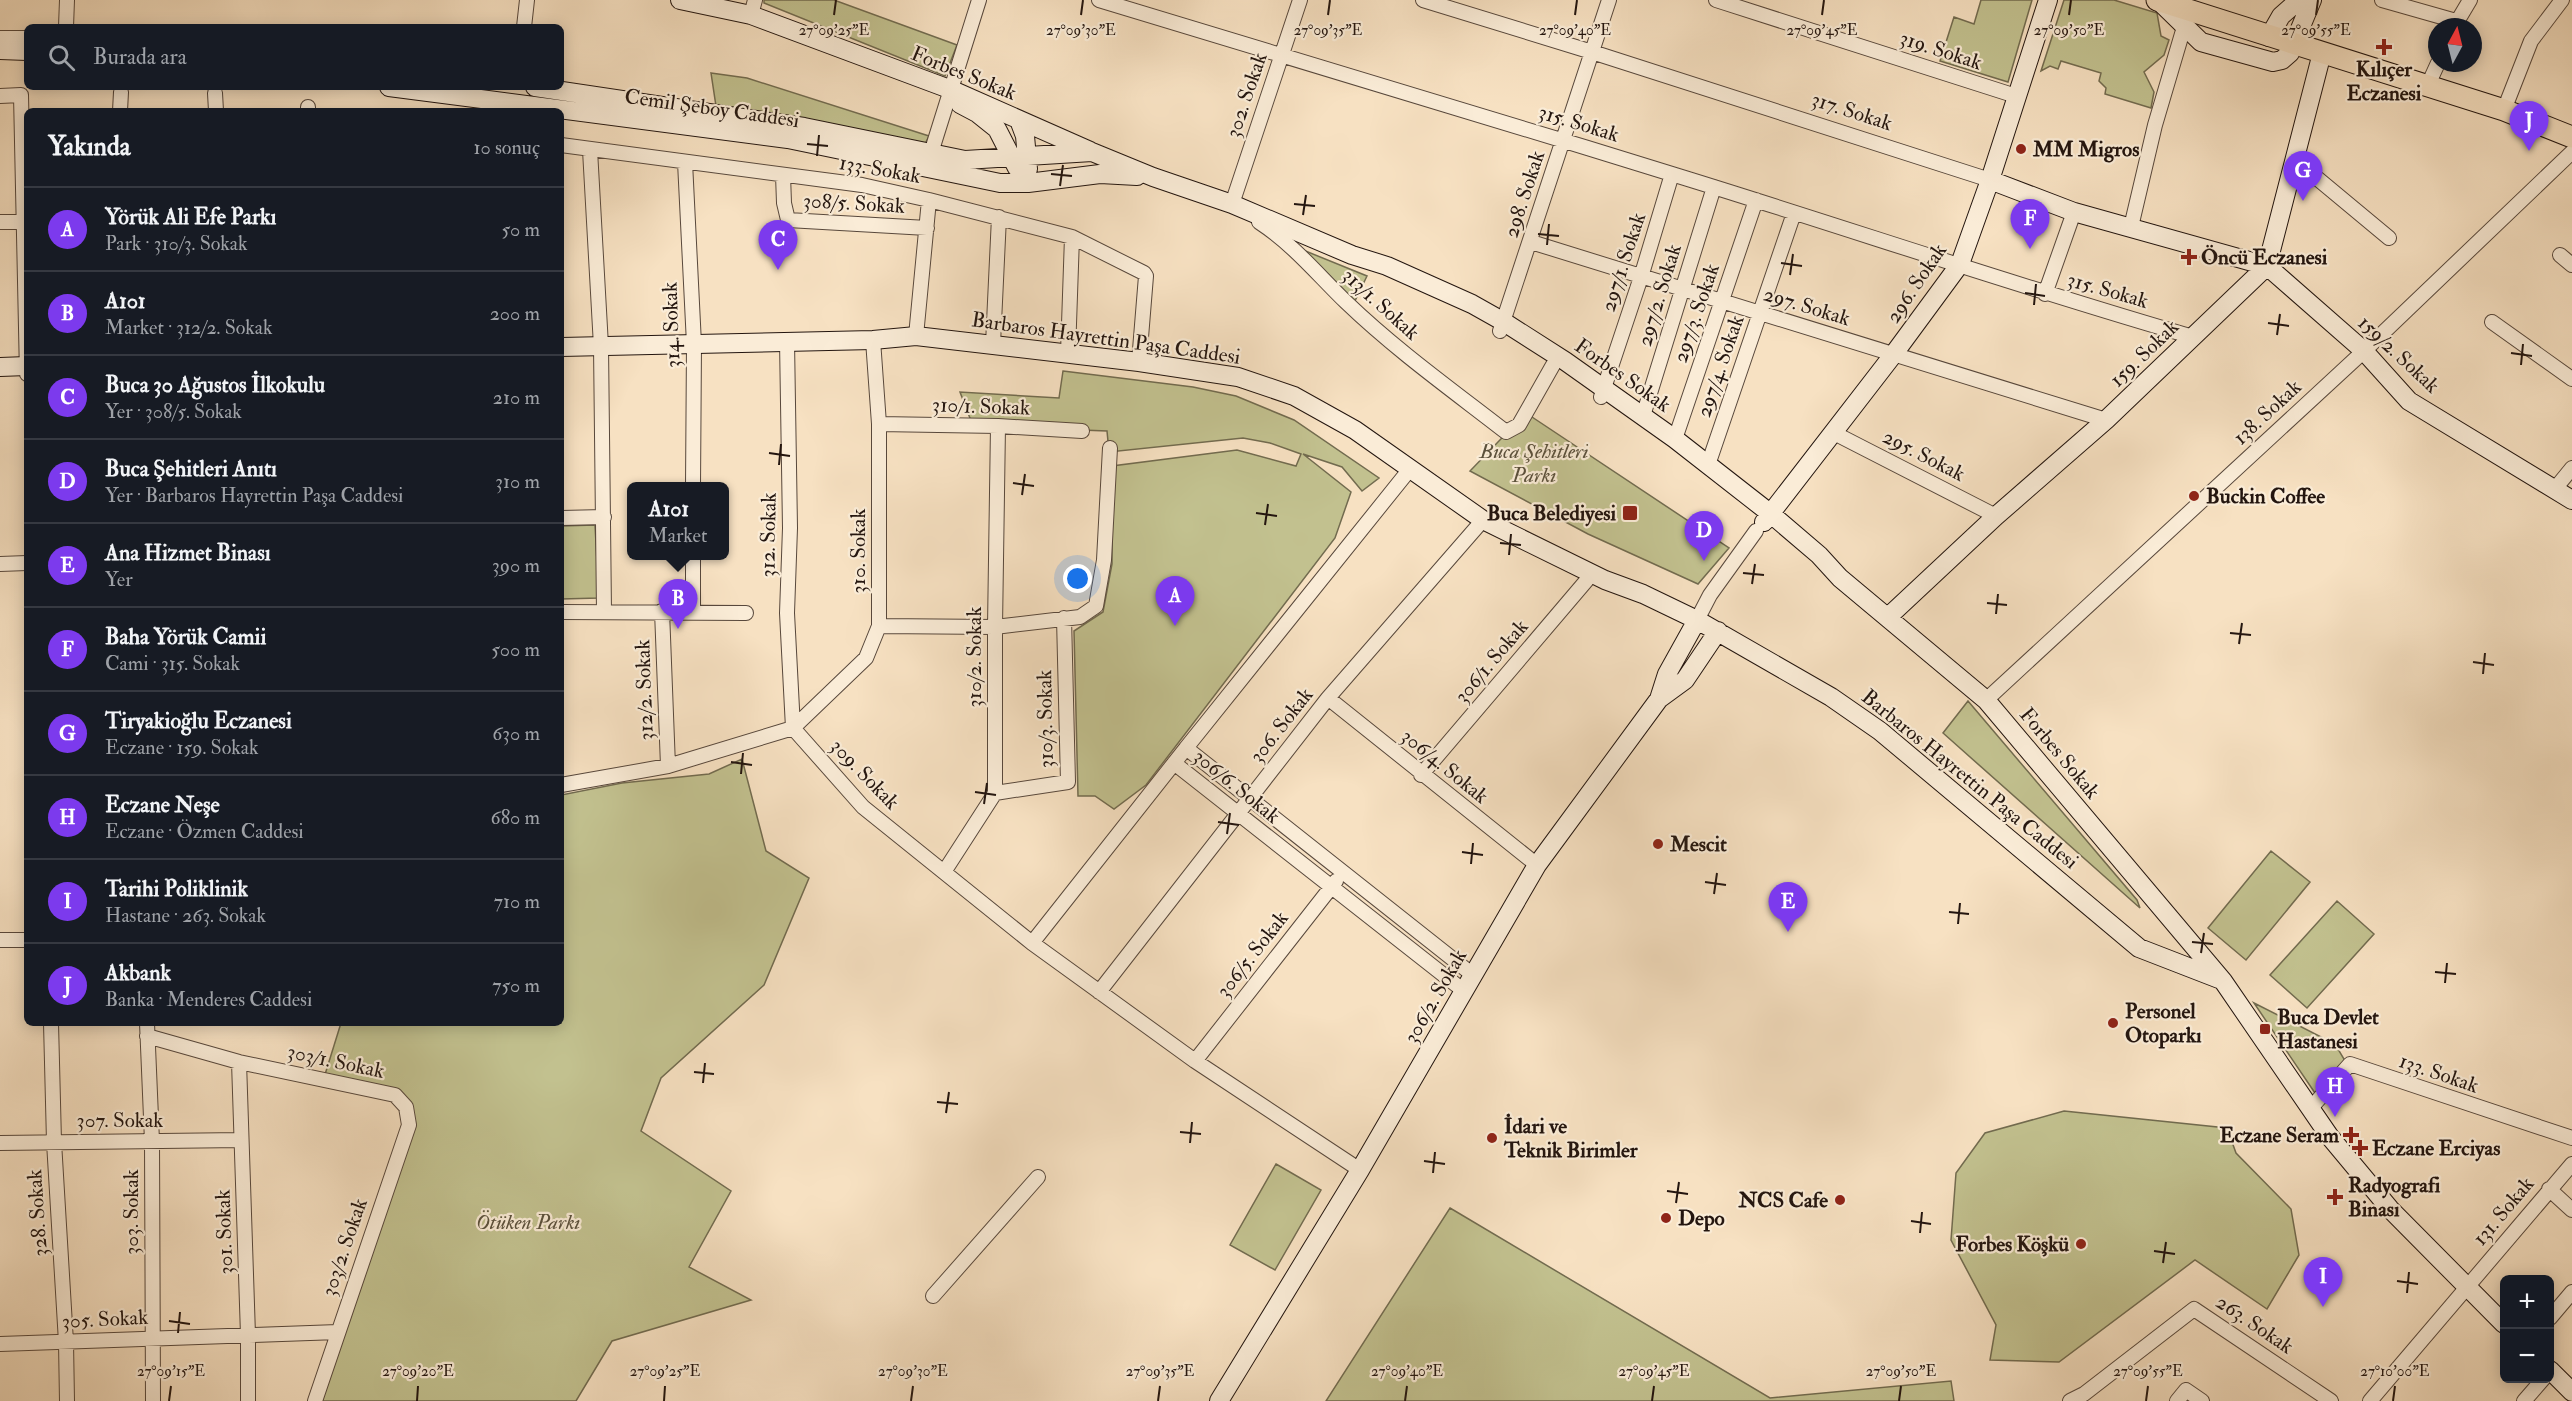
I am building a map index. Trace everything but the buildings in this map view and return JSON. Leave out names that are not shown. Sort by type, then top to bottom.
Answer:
[{"type":"main road","name":"Forbes Sokak","points":[[680,0],[753,7],[952,90],[1092,152],[1153,177],[1232,204],[1352,255],[1387,266],[1473,304],[1553,365],[1643,416],[1675,439],[1708,465],[1764,522]]},
{"type":"main road","name":"296. Sokak","points":[[1764,522],[1960,264],[1990,180],[2048,0]]},
{"type":"main road","points":[[2157,0],[2504,110],[2572,137]]},
{"type":"main road","points":[[2157,0],[2200,42],[2272,62],[2282,60],[2290,53],[2312,0]]},
{"type":"main road","points":[[2269,37],[2281,16],[2299,0]]},
{"type":"main road","points":[[0,50],[24,51]]},
{"type":"main road","points":[[2267,266],[2322,53]]},
{"type":"main road","points":[[0,61],[24,62]]},
{"type":"main road","name":"Cemil Şeboy Caddesi","points":[[411,90],[546,108]]},
{"type":"main road","name":"Cemil Şeboy Caddesi","points":[[556,90],[804,127],[931,153]]},
{"type":"main road","points":[[952,90],[958,103],[977,113],[997,129],[1020,158]]},
{"type":"main road","name":"Cemil Şeboy Caddesi","points":[[564,110],[788,140],[1000,183],[1028,183],[1100,174],[1153,177]]},
{"type":"main road","points":[[1019,120],[1020,158],[1028,183]]},
{"type":"main road","name":"Forbes Sokak","points":[[931,153],[965,160],[1092,152]]},
{"type":"main road","name":"317. Sokak","points":[[1990,180],[2074,212],[2267,266]]},
{"type":"main road","name":"159/2. Sokak","points":[[2267,266],[2364,351],[2409,401],[2572,500]]},
{"type":"main road","name":"159. Sokak","points":[[1888,617],[1996,516],[2106,420],[2267,266]]},
{"type":"main road","name":"Forbes Sokak","points":[[1502,327],[1564,360],[1764,522],[1819,555],[1840,578],[1986,700],[2223,981],[2330,1137],[2391,1209],[2500,1319]]},
{"type":"main road","name":"Barbaros Hayrettin Paşa Caddesi","points":[[564,347],[873,340],[916,336],[1139,362],[1238,377],[1294,396],[1355,430],[1483,520],[1592,574],[1643,594],[1697,620],[1831,697],[1880,731],[2139,948],[2223,981]]},
{"type":"main road","points":[[0,367],[24,366]]},
{"type":"main road","name":"306/2. Sokak","points":[[1219,1401],[1360,1170],[1537,865],[1659,699],[1667,674],[1697,620]]},
{"type":"main road","points":[[1659,699],[1685,680],[1718,631]]},
{"type":"main road","points":[[2554,1377],[2572,1392]]},
{"type":"street","points":[[66,24],[68,0]]},
{"type":"street","points":[[524,24],[527,0]]},
{"type":"street","points":[[931,153],[979,0]]},
{"type":"street","name":"315. Sokak","points":[[1099,0],[1564,140],[1960,264],[2045,294],[2193,337]]},
{"type":"street","name":"302. Sokak","points":[[1232,204],[1300,0]]},
{"type":"street","name":"317. Sokak","points":[[1423,0],[1990,180]]},
{"type":"street","name":"298. Sokak","points":[[1502,327],[1609,0]]},
{"type":"street","name":"319. Sokak","points":[[1716,0],[2016,96]]},
{"type":"street","points":[[2382,0],[2437,18]]},
{"type":"street","points":[[2459,18],[2470,0]]},
{"type":"street","points":[[2504,110],[2531,41],[2562,0]]},
{"type":"street","points":[[2130,226],[2155,125],[2184,27]]},
{"type":"street","points":[[0,38],[24,38]]},
{"type":"street","points":[[2427,85],[2434,72]]},
{"type":"street","points":[[120,108],[121,92]]},
{"type":"street","points":[[215,93],[216,108]]},
{"type":"street","points":[[0,96],[21,95],[24,190]]},
{"type":"street","name":"133. Sokak","points":[[564,146],[862,185],[999,217],[1072,237],[1146,276],[1139,362]]},
{"type":"street","points":[[590,150],[601,346],[604,611]]},
{"type":"street","name":"138. Sokak","points":[[1986,700],[2364,351],[2572,152]]},
{"type":"street","points":[[2294,159],[2389,237]]},
{"type":"street","name":"314. Sokak","points":[[685,162],[694,344],[693,482]]},
{"type":"street","name":"297/1. Sokak","points":[[1602,393],[1641,277],[1672,174]]},
{"type":"street","name":"308/5. Sokak","points":[[783,175],[783,203],[788,220],[927,228]]},
{"type":"street","name":"297/2. Sokak","points":[[1643,416],[1714,187]]},
{"type":"street","points":[[916,336],[929,200]]},
{"type":"street","name":"297/3. Sokak","points":[[1675,439],[1756,200]]},
{"type":"street","name":"313/1. Sokak","points":[[1232,204],[1284,239],[1347,303],[1407,356],[1506,432],[1519,424],[1553,365]]},
{"type":"street","name":"315. Sokak","points":[[2045,294],[2074,212]]},
{"type":"street","name":"297/4. Sokak","points":[[1708,465],[1794,213]]},
{"type":"street","points":[[993,344],[999,217]]},
{"type":"street","points":[[0,222],[24,222]]},
{"type":"street","points":[[1068,353],[1072,237]]},
{"type":"street","name":"297. Sokak","points":[[1531,242],[2106,420]]},
{"type":"street","points":[[2560,255],[2572,265]]},
{"type":"street","points":[[2492,322],[2572,379]]},
{"type":"street","name":"310. Sokak","points":[[793,728],[866,658],[879,626],[879,424],[873,340]]},
{"type":"street","name":"312. Sokak","points":[[787,341],[790,528],[787,613],[793,728]]},
{"type":"street","name":"310/1. Sokak","points":[[879,424],[998,426],[1082,431]]},
{"type":"street","name":"310/2. Sokak","points":[[995,793],[998,426]]},
{"type":"street","name":"295. Sokak","points":[[1832,432],[1996,516]]},
{"type":"street","points":[[879,626],[995,627],[1080,617],[1095,606],[1104,561],[1110,448]]},
{"type":"street","points":[[2554,490],[2572,468]]},
{"type":"street","points":[[1185,748],[1410,469]]},
{"type":"street","points":[[564,518],[604,517]]},
{"type":"street","name":"306. Sokak","points":[[1099,992],[1328,698],[1483,520]]},
{"type":"street","points":[[1697,620],[1710,595],[1764,522]]},
{"type":"street","points":[[693,560],[693,611]]},
{"type":"street","points":[[0,564],[24,564]]},
{"type":"street","name":"306/1. Sokak","points":[[1421,775],[1592,574]]},
{"type":"street","name":"312/2. Sokak","points":[[662,611],[668,766]]},
{"type":"street","points":[[564,612],[746,613]]},
{"type":"street","name":"310/3. Sokak","points":[[995,793],[1068,782],[1064,618]]},
{"type":"street","name":"306/4. Sokak","points":[[1328,698],[1421,775],[1537,865]]},
{"type":"street","points":[[564,784],[668,766],[793,728]]},
{"type":"street","name":"309. Sokak","points":[[793,728],[863,807],[1032,943],[1195,1061],[1360,1170]]},
{"type":"street","name":"306/6. Sokak","points":[[1464,992],[1174,763],[1185,748],[1473,975]]},
{"type":"street","points":[[1032,943],[1174,763]]},
{"type":"street","points":[[944,872],[995,793]]},
{"type":"street","name":"306/5. Sokak","points":[[1195,1061],[1343,873]]},
{"type":"street","points":[[0,940],[24,940]]},
{"type":"street","name":"328. Sokak","points":[[51,1026],[54,1142],[66,1342],[67,1401]]},
{"type":"street","name":"303/1. Sokak","points":[[147,1029],[239,1062],[395,1095],[406,1107]]},
{"type":"street","name":"303. Sokak","points":[[147,1029],[152,1141],[153,1401]]},
{"type":"street","name":"301. Sokak","points":[[239,1062],[248,1401]]},
{"type":"street","name":"133. Sokak","points":[[2310,1109],[2350,1064],[2572,1138]]},
{"type":"street","name":"303/2. Sokak","points":[[315,1401],[409,1125],[406,1107]]},
{"type":"street","name":"307. Sokak","points":[[0,1143],[241,1140]]},
{"type":"street","name":"131. Sokak","points":[[2378,1398],[2467,1287],[2572,1164]]},
{"type":"street","points":[[933,1296],[1038,1177]]},
{"type":"street","points":[[2549,1189],[2572,1210]]},
{"type":"street","points":[[2554,1313],[2572,1292]]},
{"type":"street","name":"263. Sokak","points":[[2070,1401],[2088,1397],[2194,1309],[2331,1401]]},
{"type":"street","name":"305. Sokak","points":[[0,1344],[338,1332]]},
{"type":"street","points":[[2524,1401],[2540,1383]]},
{"type":"street","points":[[2177,1401],[2186,1390],[2202,1401]]},
{"type":"green space","points":[[764,0],[834,0],[957,45],[945,76],[764,3]]},
{"type":"green space","points":[[1981,0],[2032,0],[2008,82],[1940,61],[1954,17],[1974,24]]},
{"type":"green space","points":[[2064,0],[2114,0],[2157,13],[2161,36],[2169,40],[2164,55],[2144,72],[2154,92],[2151,108],[2105,94],[2106,88],[2099,81],[2101,73],[2061,61],[2058,69],[2050,66],[2041,71]]},
{"type":"green space","points":[[711,73],[747,78],[929,136],[925,144],[716,106]]},
{"type":"green space","points":[[1303,250],[1367,276],[1354,303]]},
{"type":"green space","points":[[1063,371],[1193,387],[1236,396],[1294,420],[1379,478],[1362,491],[1342,467],[1303,454],[1351,492],[1335,538],[1146,785],[1114,809],[1095,796],[1078,796],[1074,631],[1103,612],[1112,564],[1112,466],[1237,450],[1296,466],[1301,454],[1270,443],[1243,438],[1109,452],[1107,431],[973,426],[960,392],[1059,398]]},
{"type":"green space","name":"Buca Şehitleri Parkı","points":[[1526,413],[1729,548],[1698,584],[1588,534],[1470,471]]},
{"type":"green space","points":[[595,525],[599,598],[564,599],[564,526]]},
{"type":"green space","points":[[1968,701],[2137,900],[2140,908],[1943,733]]},
{"type":"green space","name":"Ötüken Parkı","points":[[742,759],[766,851],[809,878],[764,985],[661,1078],[641,1131],[731,1191],[689,1267],[751,1300],[612,1341],[576,1401],[315,1401],[409,1125],[395,1095],[323,1081],[340,1026],[564,1026],[564,794],[622,783],[709,774]]},
{"type":"green space","points":[[2271,851],[2310,882],[2246,960],[2208,928]]},
{"type":"green space","points":[[2337,901],[2374,934],[2307,1008],[2270,975]]},
{"type":"green space","points":[[2254,1003],[2335,1044],[2347,1064],[2315,1093]]},
{"type":"green space","points":[[2064,1111],[2227,1128],[2236,1153],[2291,1209],[2299,1255],[2267,1309],[2195,1260],[2059,1362],[1990,1360],[1996,1325],[1951,1240],[1956,1173],[1985,1133]]},
{"type":"green space","points":[[1276,1164],[1321,1190],[1275,1270],[1230,1245]]},
{"type":"green space","points":[[1450,1208],[1770,1398],[1951,1381],[1954,1401],[1326,1401]]},
{"type":"place","name":"Kılıçer Eczanesi","points":[[2384,47]]},
{"type":"place","name":"MM Migros","points":[[2021,149]]},
{"type":"place","name":"Akbank","points":[[2529,151]]},
{"type":"place","name":"Tiryakioğlu Eczanesi","points":[[2303,201]]},
{"type":"place","name":"Baha Yörük Camii","points":[[2030,249]]},
{"type":"place","name":"Öncü Eczanesi","points":[[2189,257]]},
{"type":"place","name":"Buca 30 Ağustos İlkokulu","points":[[778,270]]},
{"type":"place","name":"Buckin Coffee","points":[[2194,496]]},
{"type":"place","name":"Buca Belediyesi","points":[[1630,513]]},
{"type":"place","name":"Buca Şehitleri Anıtı","points":[[1704,561]]},
{"type":"place","name":"Yörük Ali Efe Parkı","points":[[1175,626]]},
{"type":"place","name":"A101","points":[[678,629]]},
{"type":"place","name":"Mescit","points":[[1658,844]]},
{"type":"place","name":"Ana Hizmet Binası","points":[[1788,932]]},
{"type":"place","name":"Personel Otoparkı","points":[[2113,1023]]},
{"type":"place","name":"Buca Devlet Hastanesi","points":[[2265,1029]]},
{"type":"place","name":"Eczane Neşe","points":[[2335,1117]]},
{"type":"place","name":"Eczane Seram","points":[[2351,1135]]},
{"type":"place","name":"İdari ve Teknik Birimler","points":[[1492,1138]]},
{"type":"place","name":"Eczane Erciyas","points":[[2360,1148]]},
{"type":"place","name":"Radyografi Binası","points":[[2335,1197]]},
{"type":"place","name":"NCS Cafe","points":[[1840,1200]]},
{"type":"place","name":"Depo","points":[[1666,1218]]},
{"type":"place","name":"Forbes Köşkü","points":[[2081,1244]]},
{"type":"place","name":"Tarihi Poliklinik","points":[[2323,1307]]}]
